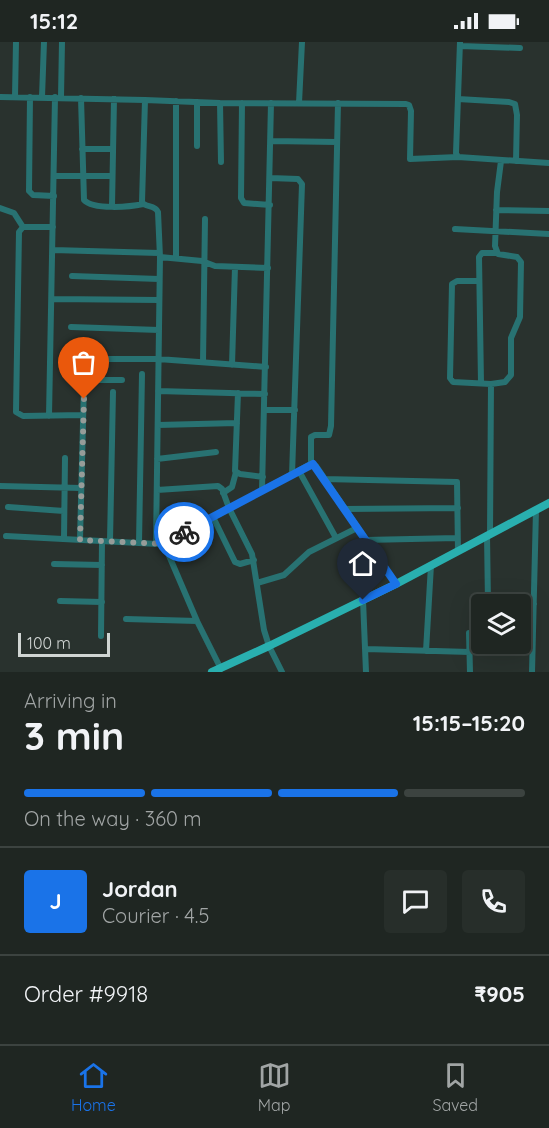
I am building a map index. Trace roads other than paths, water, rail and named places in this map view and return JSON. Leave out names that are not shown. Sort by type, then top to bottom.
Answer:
[{"type":"main road","points":[[216,671],[396,584],[549,503]]},
{"type":"street","points":[[15,97],[16,42]]},
{"type":"street","points":[[42,97],[44,42]]},
{"type":"street","points":[[49,416],[54,176],[63,42]]},
{"type":"street","points":[[299,103],[302,42]]},
{"type":"street","points":[[458,157],[456,153],[460,44],[520,48]]},
{"type":"street","points":[[0,97],[409,105],[411,111],[410,159],[458,157],[549,163]]},
{"type":"street","points":[[30,97],[29,191],[33,195],[54,195]]},
{"type":"street","points":[[81,98],[82,176],[86,203],[125,207],[143,204],[154,207],[158,212],[160,255],[156,543]]},
{"type":"street","points":[[112,206],[114,99]]},
{"type":"street","points":[[458,99],[515,104],[516,161]]},
{"type":"street","points":[[143,204],[145,100]]},
{"type":"street","points":[[176,101],[176,258]]},
{"type":"street","points":[[197,102],[197,146]]},
{"type":"street","points":[[220,103],[220,162]]},
{"type":"street","points":[[242,103],[241,198],[244,203],[270,204]]},
{"type":"street","points":[[262,490],[271,103]]},
{"type":"street","points":[[311,464],[311,437],[328,435],[331,426],[338,103]]},
{"type":"street","points":[[271,141],[337,142]]},
{"type":"street","points":[[82,149],[112,149]]},
{"type":"street","points":[[497,252],[495,232],[501,160]]},
{"type":"street","points":[[54,176],[112,176]]},
{"type":"street","points":[[270,178],[298,178],[302,184],[295,473],[336,538]]},
{"type":"street","points":[[0,208],[19,217],[23,227]]},
{"type":"street","points":[[496,210],[549,211]]},
{"type":"street","points":[[203,362],[205,219]]},
{"type":"street","points":[[23,227],[53,228]]},
{"type":"street","points":[[23,227],[19,232],[16,412],[23,416],[84,415]]},
{"type":"street","points":[[455,229],[549,234]]},
{"type":"street","points":[[53,250],[160,255],[205,262],[215,266],[268,268]]},
{"type":"street","points":[[479,281],[457,281],[452,284],[450,378],[453,382],[491,384],[505,382],[511,375],[511,338],[520,317],[520,261],[517,257],[504,256],[497,252],[480,254],[481,383]]},
{"type":"street","points":[[232,365],[235,267]]},
{"type":"street","points":[[72,276],[159,279]]},
{"type":"street","points":[[52,299],[159,300]]},
{"type":"street","points":[[71,327],[159,330]]},
{"type":"street","points":[[93,358],[158,359],[266,367]]},
{"type":"street","points":[[139,543],[142,374]]},
{"type":"street","points":[[80,540],[86,381],[122,380]]},
{"type":"street","points":[[489,594],[491,384]]},
{"type":"street","points":[[158,391],[265,394]]},
{"type":"street","points":[[110,541],[113,392]]},
{"type":"street","points":[[223,493],[232,487],[236,472],[238,393]]},
{"type":"street","points":[[265,410],[295,410]]},
{"type":"street","points":[[158,425],[237,423]]},
{"type":"street","points":[[157,459],[216,452]]},
{"type":"street","points":[[64,539],[65,458]]},
{"type":"street","points":[[6,536],[164,544],[311,464]]},
{"type":"street","points":[[311,464],[316,466],[396,584]]},
{"type":"street","points":[[236,472],[263,477]]},
{"type":"street","points":[[324,479],[455,480],[458,485],[458,551]]},
{"type":"street","points":[[0,486],[81,488]]},
{"type":"street","points":[[157,490],[218,486],[223,493],[254,560],[264,630],[282,672]]},
{"type":"street","points":[[8,507],[64,511]]},
{"type":"street","points":[[344,509],[458,508]]},
{"type":"street","points":[[532,672],[536,510]]},
{"type":"street","points":[[213,517],[235,562],[240,564],[254,560]]},
{"type":"street","points":[[257,583],[284,575],[304,556],[357,528]]},
{"type":"street","points":[[365,540],[457,538]]},
{"type":"street","points":[[101,636],[102,541]]},
{"type":"street","points":[[164,544],[216,671]]},
{"type":"street","points":[[54,564],[102,565]]},
{"type":"street","points":[[426,651],[431,565]]},
{"type":"street","points":[[363,600],[366,672]]},
{"type":"street","points":[[60,601],[102,602]]},
{"type":"street","points":[[126,619],[197,621]]},
{"type":"street","points":[[470,672],[469,633],[471,633]]},
{"type":"street","points":[[366,649],[470,652]]}]
